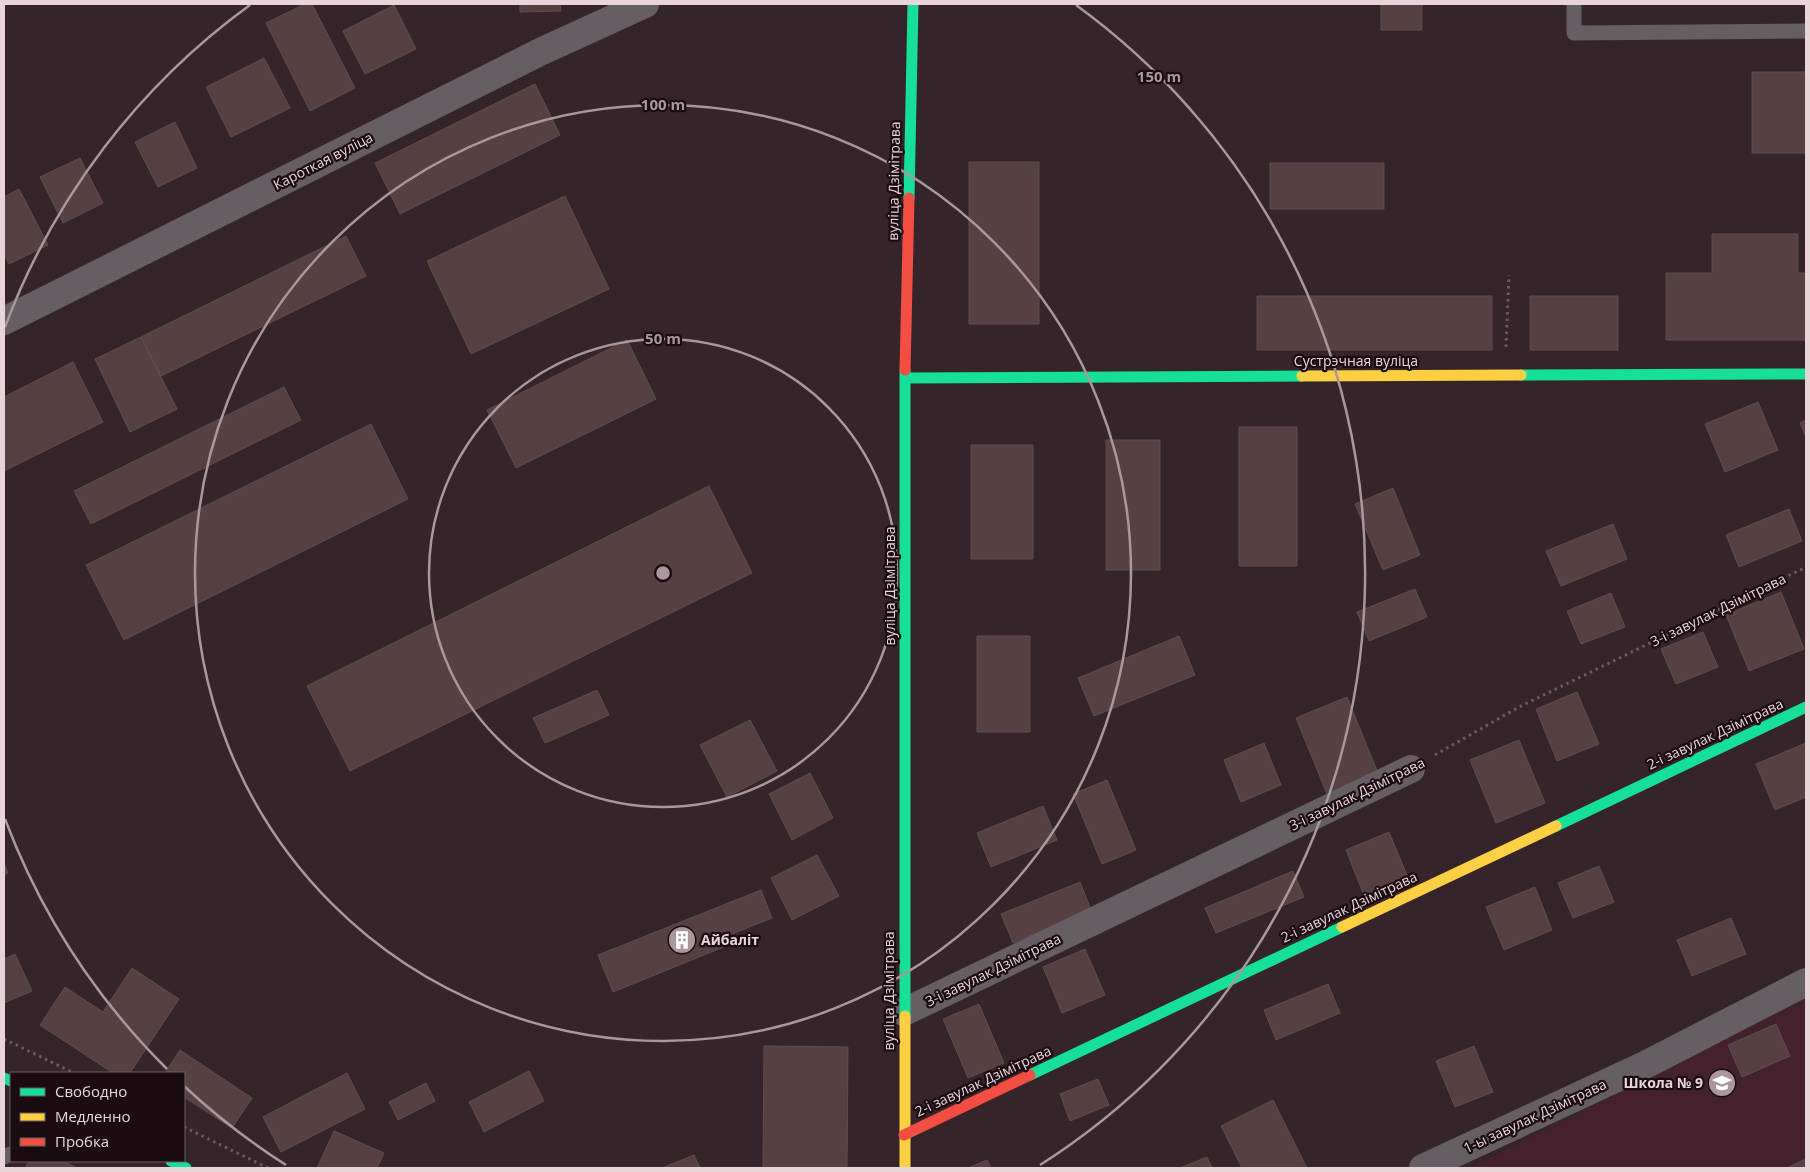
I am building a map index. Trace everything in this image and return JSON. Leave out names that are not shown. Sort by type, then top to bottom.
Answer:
[{"type":"street","name":"Кароткая вуліца","points":[[4,322],[540,52],[645,4]]},
{"type":"street","name":"вуліца Дзімітрава","points":[[904,1168],[906,378],[913,4]]},
{"type":"street","name":"Сустрэчная вуліца","points":[[906,378],[1806,374]]},
{"type":"street","name":"2-і завулак Дзімітрава","points":[[904,1135],[1806,707]]},
{"type":"street","name":"3-і завулак Дзімітрава","points":[[904,1012],[1411,769]]},
{"type":"street","name":"1-ы завулак Дзімітрава","points":[[1423,1168],[1646,1065],[1806,982]]},
{"type":"street","points":[[173,1162],[186,1168]]},
{"type":"lane","points":[[1574,4],[1574,33],[1806,31]]},
{"type":"path","points":[[1506,376],[1509,275]]},
{"type":"path","name":"3-і завулак Дзімітрава","points":[[1411,769],[1519,707],[1806,567]]},
{"type":"path","points":[[4,1039],[72,1072]]},
{"type":"path","points":[[185,1127],[268,1168]]},
{"type":"shaded area","name":"Школа № 9","points":[[1806,998],[1806,1168],[1470,1168]]},
{"type":"building","points":[[305,4],[312,4],[355,88],[310,111],[266,23]]},
{"type":"building","points":[[520,4],[560,4],[561,11],[520,12]]},
{"type":"building","points":[[1381,4],[1422,4],[1422,30],[1381,30]]},
{"type":"building","points":[[394,5],[416,49],[365,74],[343,31]]},
{"type":"building","points":[[264,58],[290,108],[231,137],[206,87]]},
{"type":"building","points":[[1752,72],[1806,72],[1806,153],[1752,153]]},
{"type":"building","points":[[535,84],[560,135],[400,214],[375,163]]},
{"type":"building","points":[[175,122],[197,168],[158,187],[135,142]]},
{"type":"building","points":[[80,158],[103,203],[63,223],[40,177]]},
{"type":"building","points":[[969,162],[1039,162],[1039,324],[969,324]]},
{"type":"building","points":[[1270,163],[1384,163],[1384,209],[1270,209]]},
{"type":"building","points":[[19,189],[48,245],[9,264],[4,254],[4,197]]},
{"type":"building","points":[[565,196],[609,289],[471,354],[427,261]]},
{"type":"building","points":[[1712,234],[1798,234],[1798,273],[1806,273],[1806,340],[1666,340],[1666,273],[1712,273]]},
{"type":"building","points":[[346,236],[366,276],[161,376],[141,337]]},
{"type":"building","points":[[1257,296],[1492,296],[1492,350],[1257,350]]},
{"type":"building","points":[[1530,296],[1618,296],[1618,350],[1530,350]]},
{"type":"building","points":[[141,337],[177,409],[130,432],[95,359]]},
{"type":"building","points":[[627,340],[656,399],[516,468],[487,410]]},
{"type":"building","points":[[73,362],[103,422],[4,471],[4,397]]},
{"type":"building","points":[[284,387],[301,420],[91,524],[74,491]]},
{"type":"building","points":[[1758,402],[1778,450],[1725,472],[1705,424]]},
{"type":"building","points":[[1806,420],[1806,437],[1800,423]]},
{"type":"building","points":[[371,424],[408,499],[124,640],[86,565]]},
{"type":"building","points":[[1239,427],[1297,427],[1297,566],[1239,566]]},
{"type":"building","points":[[1106,440],[1160,440],[1160,570],[1106,570]]},
{"type":"building","points":[[971,445],[1033,445],[1033,559],[971,559]]},
{"type":"building","points":[[709,486],[752,573],[350,771],[307,686]]},
{"type":"building","points":[[1393,488],[1420,555],[1383,570],[1355,504]]},
{"type":"building","points":[[1789,509],[1802,541],[1739,567],[1726,535]]},
{"type":"building","points":[[1613,524],[1627,559],[1561,586],[1546,551]]},
{"type":"building","points":[[1415,589],[1427,617],[1369,641],[1357,612]]},
{"type":"building","points":[[1781,592],[1804,649],[1749,671],[1726,615]]},
{"type":"building","points":[[1611,593],[1625,627],[1581,644],[1567,611]]},
{"type":"building","points":[[1703,632],[1718,667],[1676,684],[1661,649]]},
{"type":"building","points":[[977,636],[1030,636],[1030,732],[977,732]]},
{"type":"building","points":[[1179,636],[1195,675],[1094,716],[1078,678]]},
{"type":"building","points":[[597,690],[609,715],[545,743],[533,718]]},
{"type":"building","points":[[1577,692],[1599,744],[1557,761],[1536,709]]},
{"type":"building","points":[[1347,697],[1378,773],[1327,794],[1296,718]]},
{"type":"building","points":[[750,720],[777,771],[727,797],[700,745]]},
{"type":"building","points":[[1519,740],[1545,803],[1496,823],[1470,760]]},
{"type":"building","points":[[1264,743],[1281,785],[1241,802],[1224,760]]},
{"type":"building","points":[[1806,743],[1806,797],[1775,810],[1756,764]]},
{"type":"building","points":[[810,773],[833,818],[792,840],[769,794]]},
{"type":"building","points":[[1107,780],[1136,850],[1102,864],[1073,794]]},
{"type":"building","points":[[1043,806],[1057,840],[991,867],[977,833]]},
{"type":"building","points":[[1389,832],[1409,880],[1365,898],[1346,850]]},
{"type":"building","points":[[817,855],[839,896],[792,920],[771,878]]},
{"type":"building","points":[[4,863],[8,873],[4,875]]},
{"type":"building","points":[[1599,866],[1614,902],[1573,918],[1558,883]]},
{"type":"building","points":[[1293,871],[1304,897],[1216,933],[1205,908]]},
{"type":"building","points":[[1080,882],[1091,910],[1013,943],[1001,914]]},
{"type":"building","points":[[1535,887],[1552,930],[1504,950],[1486,907]]},
{"type":"building","name":"Айбаліт","points":[[761,890],[772,918],[727,936],[731,944],[613,992],[598,955]]},
{"type":"building","points":[[1731,918],[1746,954],[1692,976],[1677,940]]},
{"type":"building","points":[[1085,949],[1105,995],[1062,1013],[1043,967]]},
{"type":"building","points":[[15,954],[32,991],[4,1003],[4,959]]},
{"type":"building","points":[[132,968],[179,999],[131,1072],[111,1072],[40,1025],[65,987],[103,1012]]},
{"type":"building","points":[[1328,984],[1340,1013],[1276,1040],[1264,1010]]},
{"type":"building","points":[[979,1004],[1004,1063],[968,1078],[943,1019]]},
{"type":"building","points":[[1776,1024],[1790,1056],[1742,1077],[1728,1045]]},
{"type":"building","points":[[764,1046],[848,1047],[847,1168],[763,1168]]},
{"type":"building","points":[[1474,1046],[1493,1092],[1455,1107],[1436,1061]]},
{"type":"building","points":[[180,1050],[252,1098],[232,1128],[185,1098],[185,1072],[166,1072]]},
{"type":"building","points":[[529,1071],[544,1101],[484,1132],[469,1102]]},
{"type":"building","points":[[347,1073],[365,1109],[281,1152],[263,1117]]},
{"type":"building","points":[[1098,1079],[1109,1105],[1070,1121],[1060,1094]]},
{"type":"building","points":[[426,1083],[435,1101],[398,1120],[389,1102]]},
{"type":"building","points":[[1273,1100],[1307,1168],[1242,1168],[1221,1126]]},
{"type":"building","points":[[334,1131],[384,1153],[377,1168],[317,1168]]},
{"type":"building","points":[[694,1155],[700,1168],[662,1168]]},
{"type":"building","points":[[1207,1157],[1212,1168],[1180,1168]]},
{"type":"building","points":[[1806,1159],[1806,1168],[1786,1168]]},
{"type":"building","points":[[987,1160],[991,1168],[968,1168]]},
{"type":"building","points":[[28,1162],[64,1162],[78,1168],[25,1168]]},
{"type":"traffic: fast","points":[[909,198],[913,4]]},
{"type":"traffic: fast","points":[[905,370],[905,1016]]},
{"type":"traffic: fast","points":[[1521,375],[1806,374]]},
{"type":"traffic: fast","points":[[905,378],[1302,376]]},
{"type":"traffic: fast","points":[[1556,826],[1806,707]]},
{"type":"traffic: fast","points":[[1030,1075],[1342,927]]},
{"type":"traffic: fast","points":[[4,1078],[10,1081]]},
{"type":"traffic: fast","points":[[173,1162],[186,1168]]},
{"type":"traffic: slow","points":[[1302,376],[1521,375]]},
{"type":"traffic: slow","points":[[1342,927],[1556,826]]},
{"type":"traffic: slow","points":[[905,1016],[905,1168]]},
{"type":"traffic: jam","points":[[905,370],[909,198]]},
{"type":"traffic: jam","points":[[904,1135],[1030,1075]]},
{"type":"place","name":"Айбаліт","points":[[682,940]]},
{"type":"place","name":"Школа № 9","points":[[1722,1083]]}]
